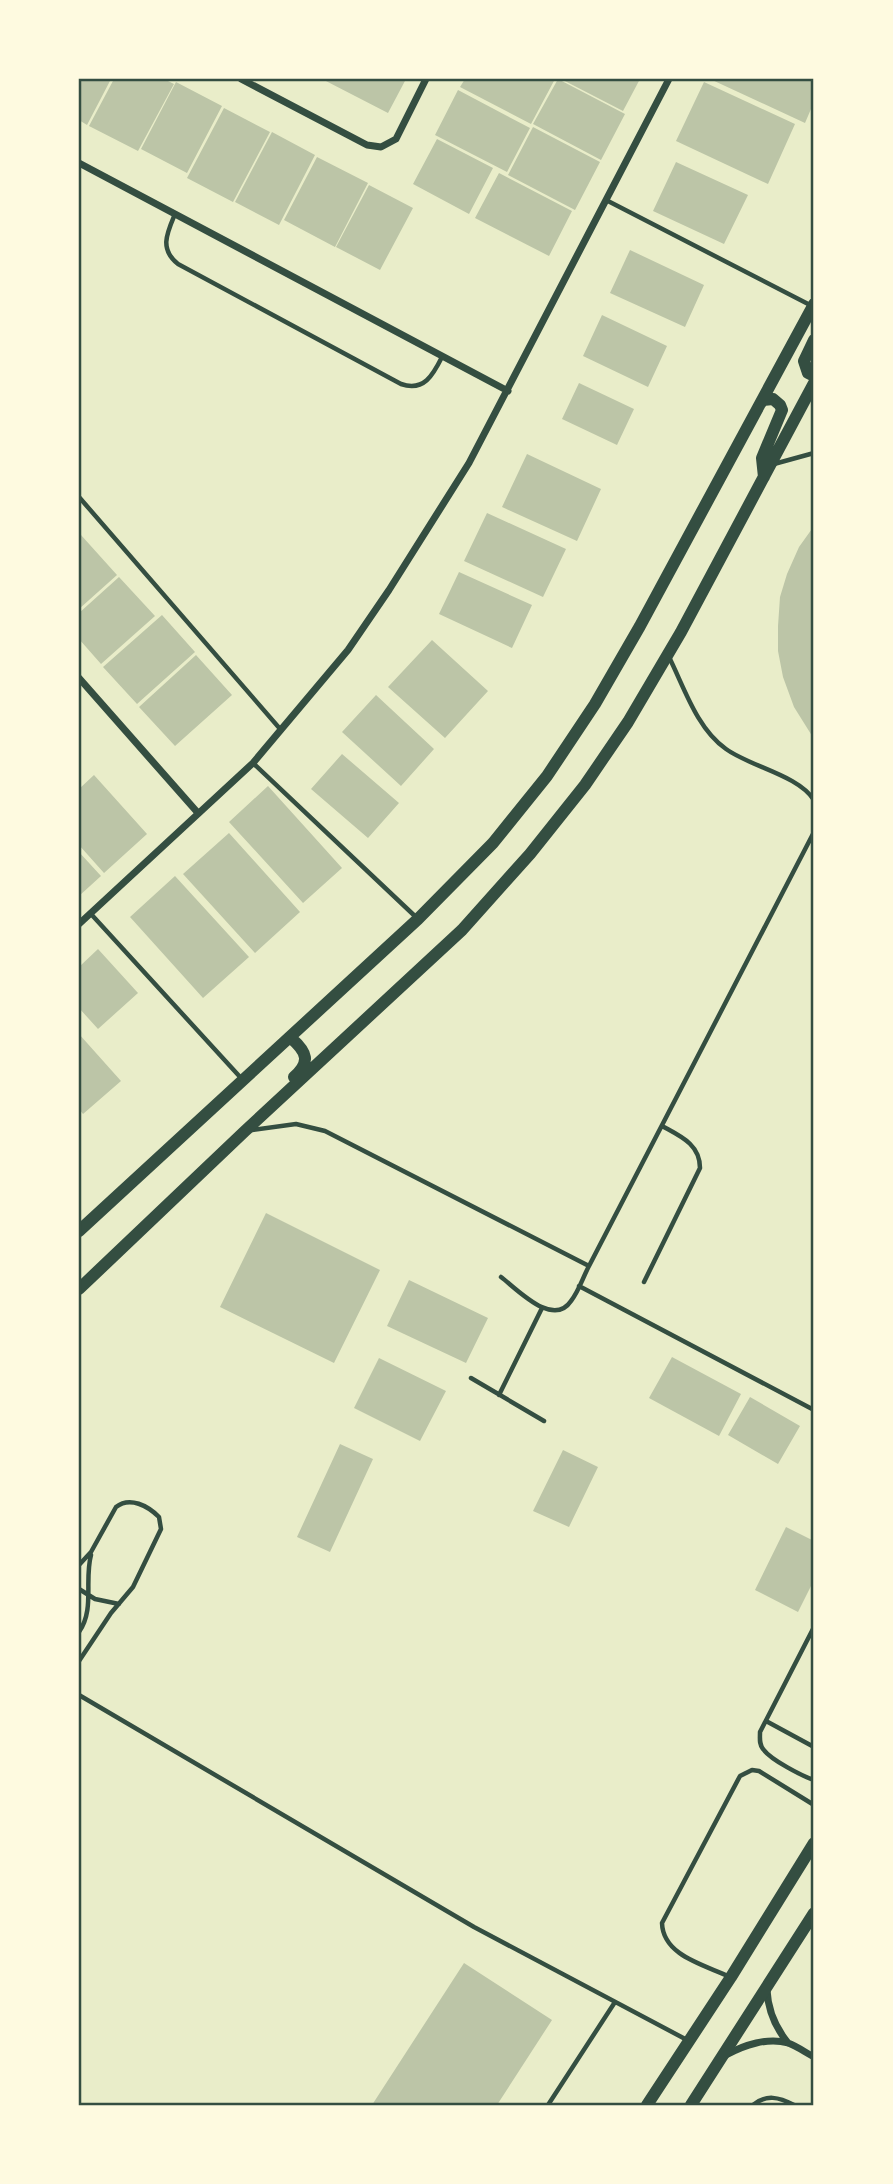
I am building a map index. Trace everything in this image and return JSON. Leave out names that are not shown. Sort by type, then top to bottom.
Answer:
[{"type":"main road","points":[[79,1231],[418,919],[493,843],[547,776],[588,715],[640,626],[814,306]]},
{"type":"main road","points":[[814,340],[804,362],[808,373],[814,376]]},
{"type":"main road","points":[[79,1289],[462,930],[530,854],[585,785],[628,722],[668,654],[814,383]]},
{"type":"main road","points":[[760,404],[773,399],[782,410],[762,458],[767,471]]},
{"type":"main road","points":[[245,1131],[261,1105],[303,1068],[305,1060],[302,1048],[291,1038]]},
{"type":"main road","points":[[647,2105],[814,1843]]},
{"type":"main road","points":[[691,2105],[814,1913]]},
{"type":"street","points":[[241,79],[368,145],[381,147],[396,139],[426,79]]},
{"type":"street","points":[[79,924],[253,763],[348,650],[469,463],[668,79]]},
{"type":"street","points":[[79,163],[508,391]]},
{"type":"street","points":[[79,678],[198,813]]},
{"type":"street","points":[[766,1987],[774,2023],[788,2043],[814,2057]]},
{"type":"street","points":[[722,2057],[752,2045],[788,2043]]},
{"type":"lane","points":[[606,200],[814,306]]},
{"type":"lane","points":[[175,214],[165,241],[170,258],[401,384],[418,386],[426,382],[442,357]]},
{"type":"lane","points":[[767,471],[814,453]]},
{"type":"lane","points":[[79,497],[281,731]]},
{"type":"lane","points":[[668,654],[700,719],[715,739],[769,772],[801,785],[814,800]]},
{"type":"lane","points":[[253,763],[418,919]]},
{"type":"lane","points":[[501,1277],[542,1308],[561,1310],[570,1304],[814,832]]},
{"type":"lane","points":[[90,913],[244,1081]]},
{"type":"lane","points":[[245,1131],[296,1124],[325,1131],[589,1266]]},
{"type":"lane","points":[[644,1282],[700,1168],[695,1147],[662,1126]]},
{"type":"lane","points":[[579,1286],[814,1410]]},
{"type":"lane","points":[[499,1395],[542,1308]]},
{"type":"lane","points":[[471,1378],[544,1420]]},
{"type":"lane","points":[[79,1565],[91,1552],[116,1507],[121,1503],[132,1501],[159,1517],[161,1523],[158,1536],[133,1587],[79,1661]]},
{"type":"lane","points":[[79,1632],[87,1617],[87,1573],[91,1552]]},
{"type":"lane","points":[[79,1589],[103,1602],[120,1604]]},
{"type":"lane","points":[[814,1627],[760,1732],[764,1751],[814,1780]]},
{"type":"lane","points":[[79,1695],[474,1927],[690,2041]]},
{"type":"lane","points":[[766,1721],[814,1748],[814,1767]]},
{"type":"lane","points":[[731,1977],[674,1950],[664,1940],[662,1923],[740,1776],[752,1770],[759,1771],[814,1805]]},
{"type":"lane","points":[[548,2105],[615,2002]]},
{"type":"lane","points":[[753,2105],[769,2097],[794,2105]]},
{"type":"building","points":[[79,79],[111,79],[87,125],[79,120]]},
{"type":"building","points":[[114,79],[164,79],[174,84],[138,151],[89,126]]},
{"type":"building","points":[[322,79],[406,79],[388,113]]},
{"type":"building","points":[[465,79],[555,79],[531,124],[460,87]]},
{"type":"building","points":[[558,79],[625,114],[601,160],[533,124]]},
{"type":"building","points":[[561,79],[640,79],[623,111]]},
{"type":"building","points":[[710,79],[814,79],[814,102],[805,123]]},
{"type":"building","points":[[176,82],[222,106],[187,173],[141,149]]},
{"type":"building","points":[[704,82],[795,124],[768,184],[676,141]]},
{"type":"building","points":[[458,90],[530,128],[507,172],[435,135]]},
{"type":"building","points":[[224,108],[270,132],[233,202],[187,178]]},
{"type":"building","points":[[533,127],[600,162],[575,210],[508,175]]},
{"type":"building","points":[[272,132],[315,155],[279,225],[235,202]]},
{"type":"building","points":[[437,139],[493,168],[469,214],[413,184]]},
{"type":"building","points":[[317,157],[368,183],[335,247],[284,220]]},
{"type":"building","points":[[676,162],[748,195],[724,244],[653,211]]},
{"type":"building","points":[[499,173],[572,211],[549,256],[475,218]]},
{"type":"building","points":[[369,185],[413,208],[380,270],[336,247]]},
{"type":"building","points":[[630,250],[704,285],[685,327],[610,293]]},
{"type":"building","points":[[602,315],[667,346],[648,387],[583,356]]},
{"type":"building","points":[[579,383],[634,409],[617,445],[562,419]]},
{"type":"building","points":[[527,454],[601,489],[577,541],[502,507]]},
{"type":"building","points":[[487,513],[566,549],[543,597],[464,561]]},
{"type":"building","points":[[814,526],[814,739],[794,707],[783,677],[778,651],[778,626],[780,597],[787,574],[799,547]]},
{"type":"building","points":[[81,535],[117,575],[79,609],[79,537]]},
{"type":"building","points":[[459,572],[532,605],[512,648],[439,614]]},
{"type":"building","points":[[119,577],[155,616],[101,664],[79,639],[79,613]]},
{"type":"building","points":[[162,615],[195,652],[137,704],[103,667]]},
{"type":"building","points":[[432,640],[488,691],[445,738],[388,687]]},
{"type":"building","points":[[196,655],[232,695],[175,746],[139,707]]},
{"type":"building","points":[[376,695],[434,749],[401,786],[342,732]]},
{"type":"building","points":[[342,754],[399,803],[368,838],[311,789]]},
{"type":"building","points":[[94,775],[147,834],[104,873],[79,845],[79,789]]},
{"type":"building","points":[[268,786],[342,868],[303,903],[229,822]]},
{"type":"building","points":[[229,833],[300,912],[255,953],[183,874]]},
{"type":"building","points":[[79,852],[101,876],[79,896]]},
{"type":"building","points":[[175,876],[249,957],[203,998],[130,917]]},
{"type":"building","points":[[98,949],[138,993],[98,1029],[79,1008],[79,967]]},
{"type":"building","points":[[79,1034],[121,1081],[83,1114],[79,1109]]},
{"type":"building","points":[[266,1213],[380,1270],[334,1363],[220,1307]]},
{"type":"building","points":[[409,1280],[488,1318],[466,1363],[387,1326]]},
{"type":"building","points":[[672,1357],[741,1394],[719,1436],[649,1398]]},
{"type":"building","points":[[379,1358],[446,1391],[420,1441],[354,1408]]},
{"type":"building","points":[[750,1397],[800,1426],[778,1464],[728,1435]]},
{"type":"building","points":[[340,1444],[373,1459],[330,1552],[297,1537]]},
{"type":"building","points":[[563,1450],[598,1467],[569,1527],[533,1511]]},
{"type":"building","points":[[786,1527],[814,1541],[814,1580],[798,1612],[755,1590]]},
{"type":"building","points":[[464,1963],[552,2020],[497,2105],[372,2105]]}]
